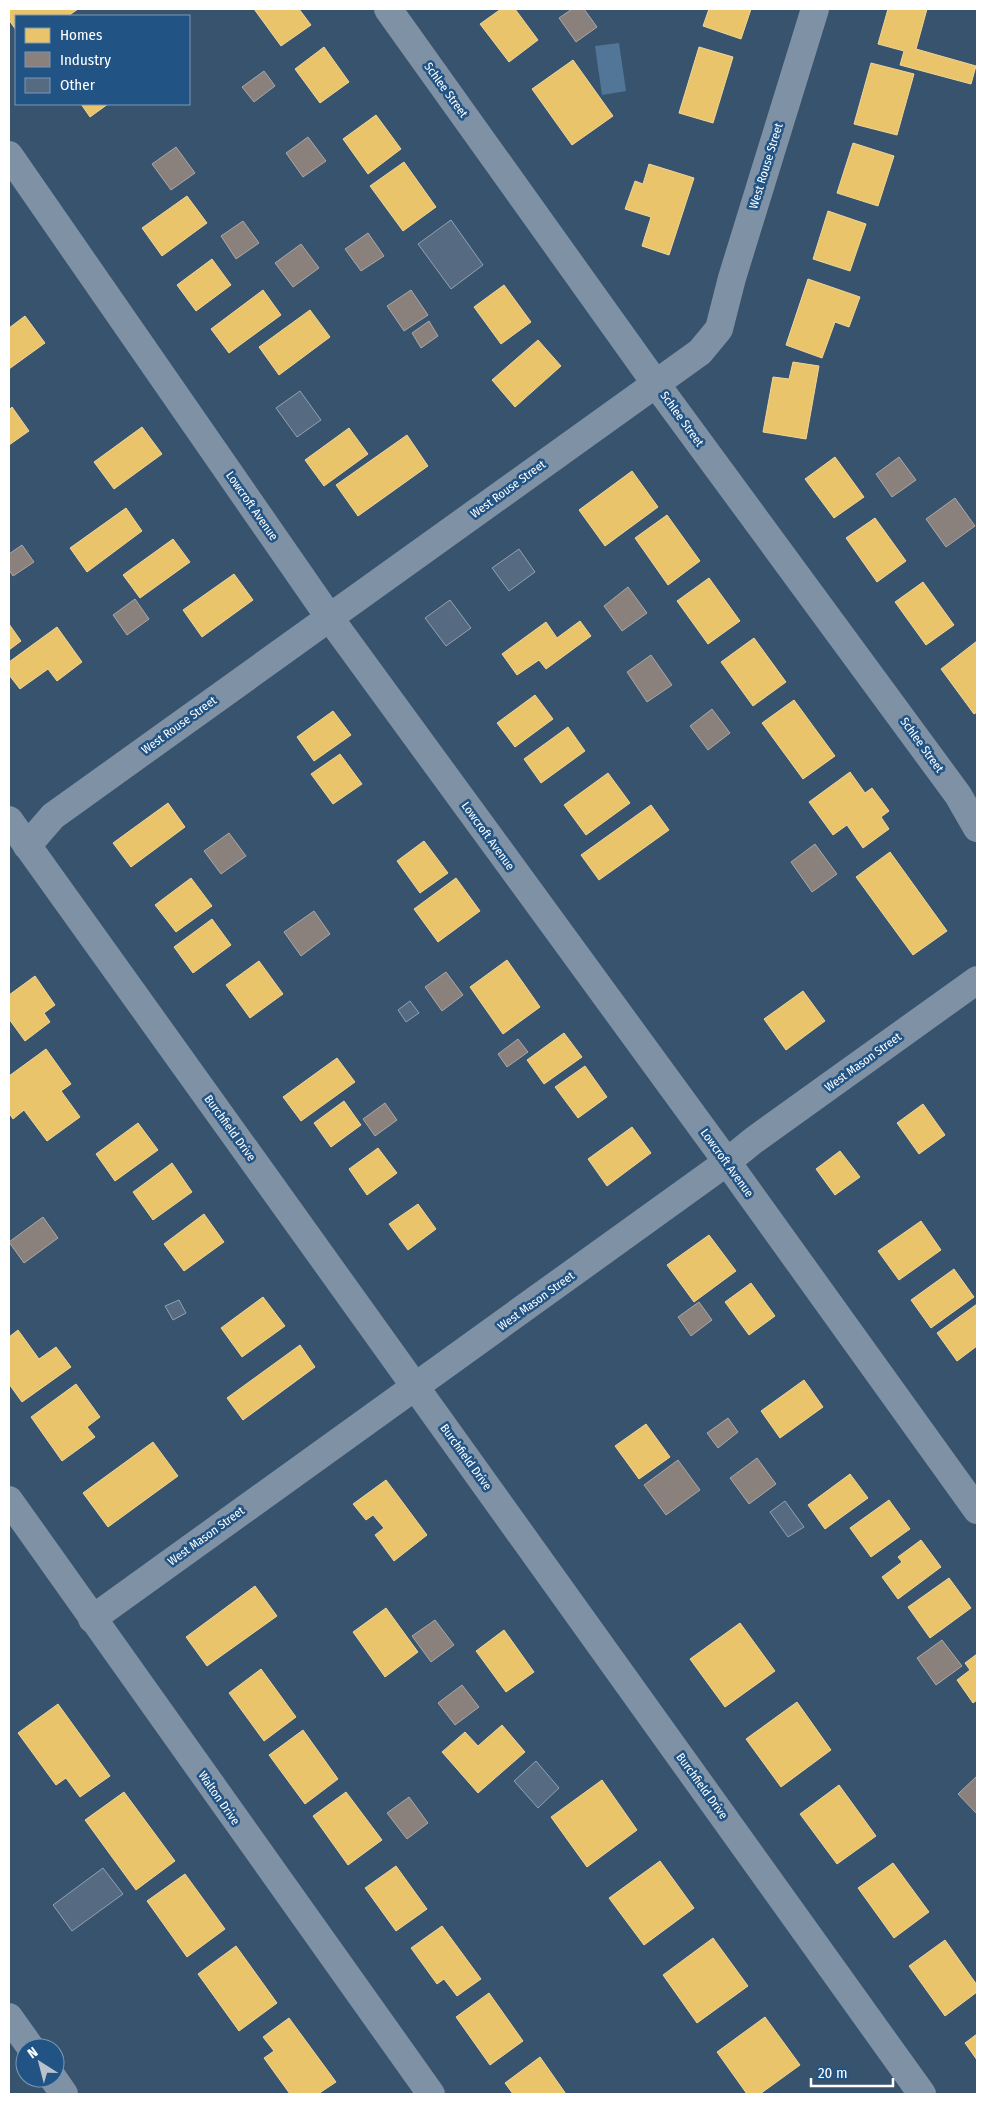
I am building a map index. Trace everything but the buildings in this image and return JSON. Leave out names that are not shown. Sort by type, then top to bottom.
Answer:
[{"type":"street","name":"Schlee Street","points":[[388,9],[656,384],[958,795],[977,828]]},
{"type":"street","name":"West Rouse Street","points":[[27,846],[53,816],[700,352],[719,329],[732,278],[814,9]]},
{"type":"street","name":"Lowcroft Avenue","points":[[9,155],[329,617],[727,1162],[977,1510]]},
{"type":"street","name":"Burchfield Drive","points":[[9,820],[922,2094]]},
{"type":"street","name":"West Mason Street","points":[[92,1619],[416,1386],[447,1366],[727,1162],[754,1140],[977,980]]},
{"type":"street","name":"Walton Drive","points":[[9,1500],[431,2094]]},
{"type":"street","points":[[9,2016],[24,2038]]},
{"type":"water","points":[[619,43],[626,91],[602,95],[595,46]]}]
